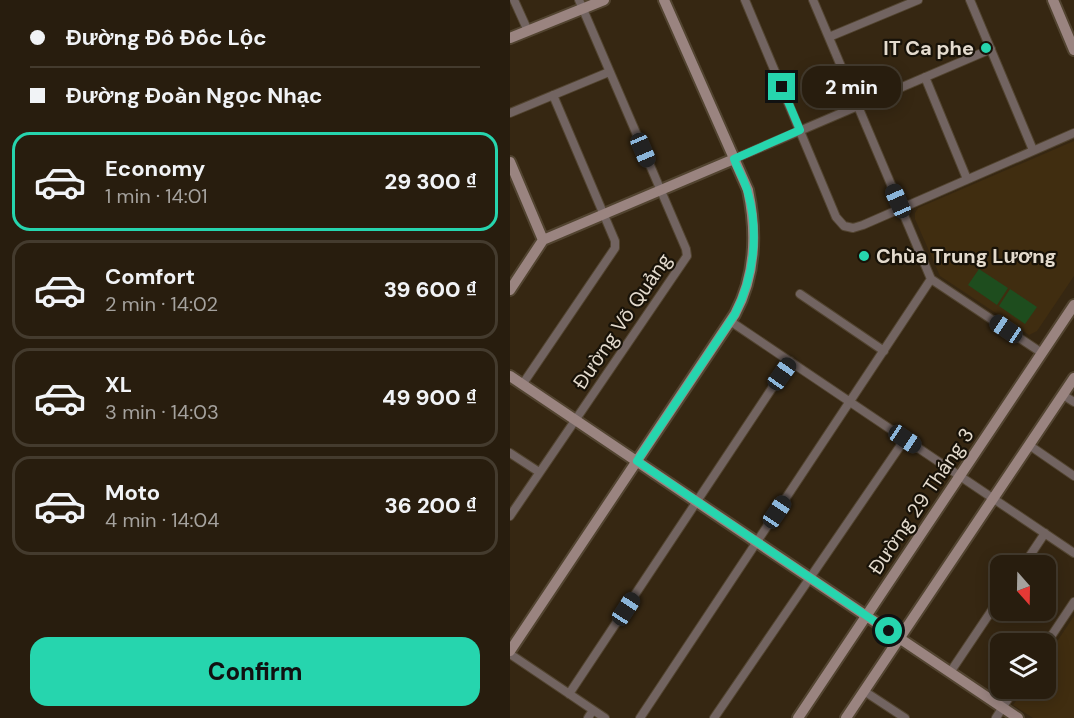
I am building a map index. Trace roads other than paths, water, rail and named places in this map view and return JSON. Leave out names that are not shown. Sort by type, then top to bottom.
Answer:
[{"type":"street","points":[[514,0],[528,31]]},
{"type":"street","points":[[510,38],[581,5],[604,0]]},
{"type":"street","points":[[605,718],[510,653],[730,321],[744,296],[753,260],[753,215],[748,190],[664,0]]},
{"type":"street","points":[[745,0],[836,217],[839,222],[849,228],[863,225],[1074,133]]},
{"type":"street","points":[[813,0],[931,279],[1042,353]]},
{"type":"street","points":[[829,37],[918,0]]},
{"type":"street","points":[[970,0],[1033,150]]},
{"type":"street","points":[[1053,0],[1074,50]]},
{"type":"street","name":"Đường Võ Quảng","points":[[510,516],[687,256],[686,249],[581,5]]},
{"type":"street","points":[[510,290],[543,240],[991,50]]},
{"type":"street","points":[[510,113],[609,72]]},
{"type":"street","points":[[925,77],[967,179]]},
{"type":"street","points":[[522,385],[613,254],[615,241],[553,95]]},
{"type":"street","points":[[510,162],[543,240]]},
{"type":"street","points":[[640,718],[931,279]]},
{"type":"street","points":[[800,294],[884,351]]},
{"type":"street","name":"Đường 29 Tháng 3","points":[[798,718],[1074,305]]},
{"type":"street","points":[[730,321],[1074,553]]},
{"type":"street","points":[[569,694],[790,362]]},
{"type":"street","points":[[510,376],[1018,718]]},
{"type":"street","points":[[846,718],[1074,378]]},
{"type":"street","points":[[1063,395],[1074,402]]},
{"type":"street","points":[[714,718],[905,439]]},
{"type":"street","points":[[1029,445],[1074,476]]},
{"type":"street","points":[[510,453],[539,472]]},
{"type":"street","points":[[1030,555],[1045,533]]},
{"type":"street","points":[[1054,633],[1074,603]]},
{"type":"street","points":[[951,671],[990,613]]},
{"type":"street","points":[[864,691],[905,718]]},
{"type":"street","points":[[996,718],[1008,699]]},
{"type":"street","points":[[588,718],[594,710]]},
{"type":"place","name":"IT Ca phe","points":[[986,48]]},
{"type":"place","name":"Chùa Trung Lương","points":[[864,256]]}]
